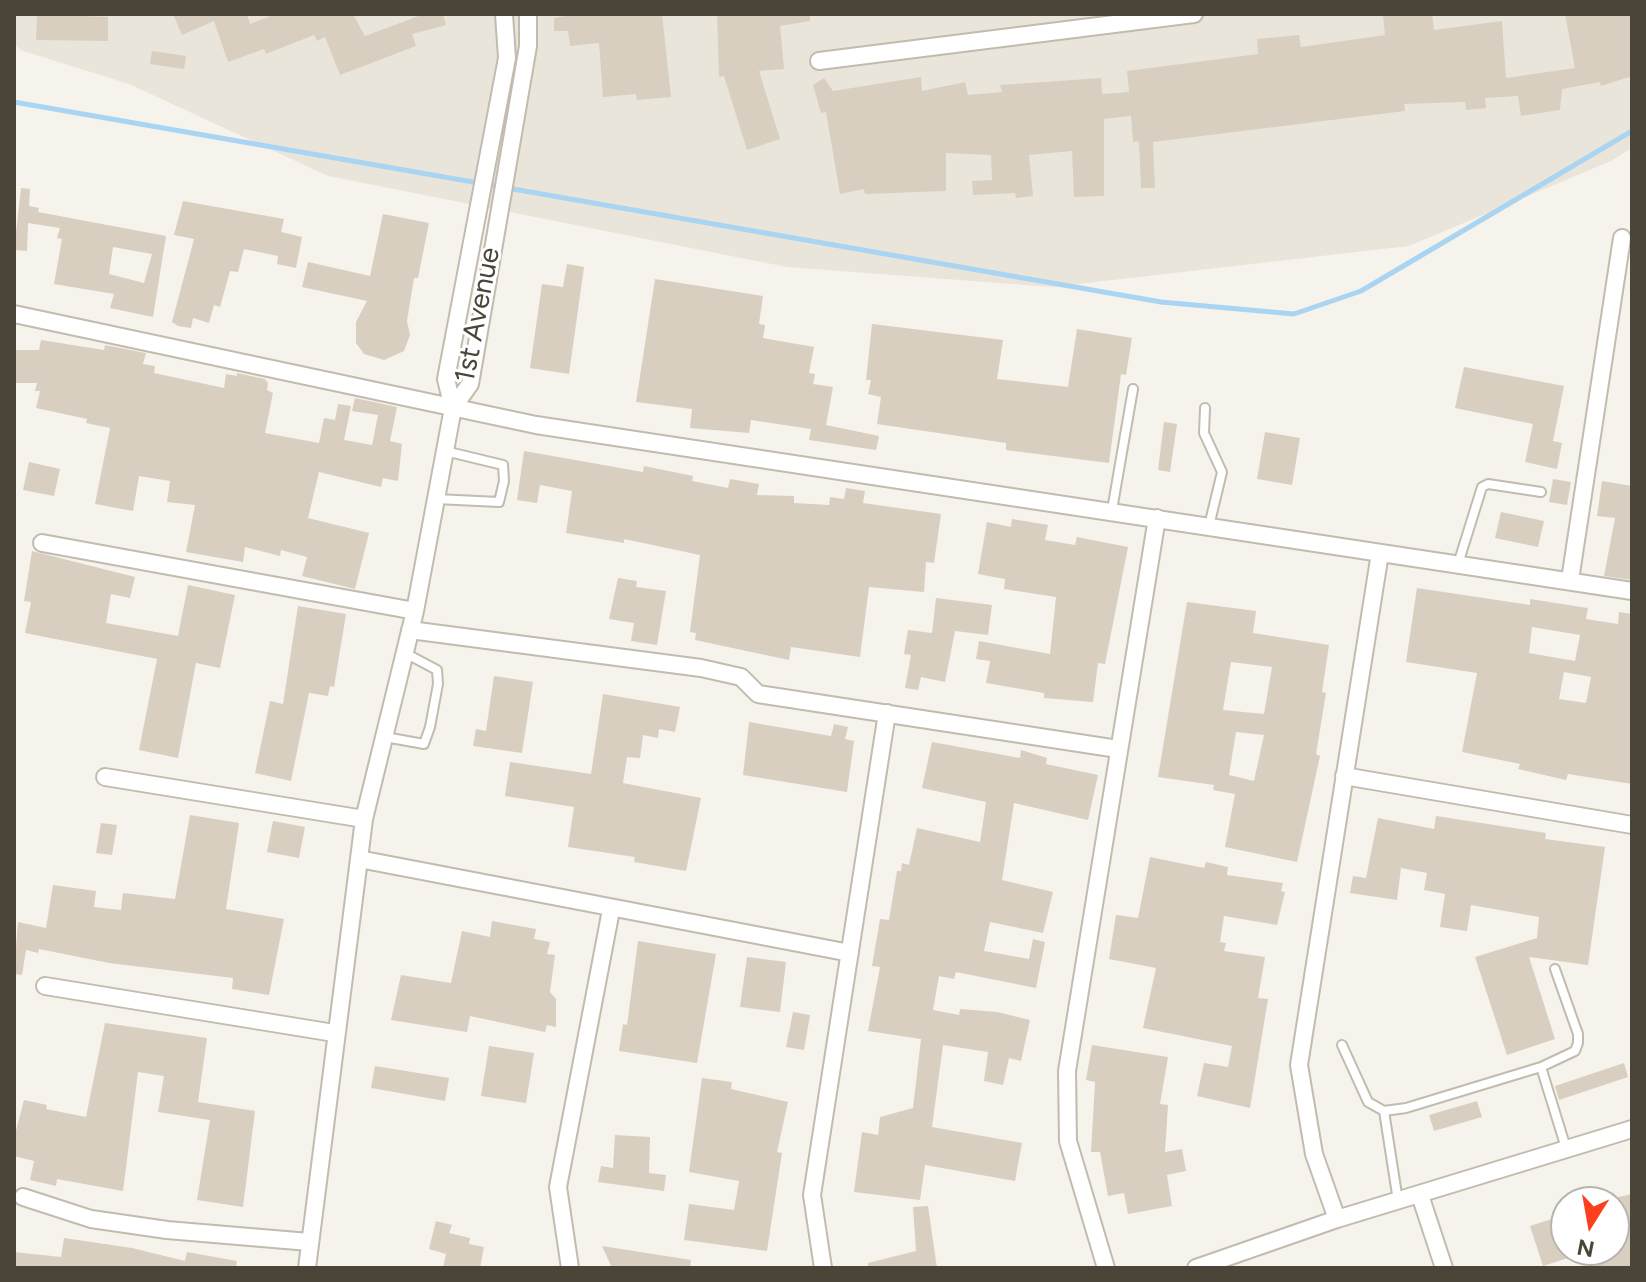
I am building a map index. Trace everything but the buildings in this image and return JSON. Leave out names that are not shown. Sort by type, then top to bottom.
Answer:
[{"type":"street","name":"1st Avenue","points":[[453,408],[446,379],[507,58],[504,14]]},
{"type":"street","name":"1st Avenue","points":[[453,408],[470,384],[528,46],[528,14]]},
{"type":"street","points":[[819,61],[1194,14]]},
{"type":"street","points":[[1570,580],[1622,238]]},
{"type":"street","points":[[14,314],[536,425],[1632,591]]},
{"type":"street","points":[[307,1268],[334,1033],[364,819],[415,611],[453,408]]},
{"type":"street","points":[[1106,1268],[1068,1141],[1067,1071],[1157,518]]},
{"type":"street","points":[[42,543],[415,611]]},
{"type":"street","points":[[1337,1219],[1314,1154],[1299,1065],[1380,553]]},
{"type":"street","points":[[410,630],[701,668],[741,677],[758,694],[1118,749]]},
{"type":"street","points":[[823,1268],[812,1195],[887,713]]},
{"type":"street","points":[[1344,776],[1632,825]]},
{"type":"street","points":[[105,777],[364,819]]},
{"type":"street","points":[[359,859],[611,910],[850,953]]},
{"type":"street","points":[[570,1268],[558,1187],[611,910]]},
{"type":"street","points":[[45,986],[334,1033]]},
{"type":"street","points":[[1196,1268],[1337,1219],[1632,1129]]},
{"type":"street","points":[[1420,1195],[1444,1268]]},
{"type":"street","points":[[23,1197],[91,1219],[167,1230],[309,1242]]},
{"type":"lane","points":[[1112,510],[1133,389]]},
{"type":"lane","points":[[1205,408],[1204,433],[1222,472],[1209,526]]},
{"type":"lane","points":[[436,499],[499,502],[504,481],[503,465],[445,451]]},
{"type":"lane","points":[[1458,564],[1482,487],[1488,484],[1541,492]]},
{"type":"lane","points":[[385,737],[424,744],[430,727],[438,684],[437,670],[404,653]]},
{"type":"lane","points":[[1342,1045],[1368,1102],[1384,1111],[1406,1108],[1541,1067],[1575,1051],[1578,1043],[1578,1034],[1555,969]]},
{"type":"lane","points":[[1541,1067],[1566,1148]]},
{"type":"lane","points":[[1384,1111],[1399,1202]]},
{"type":"shaded area","points":[[14,14],[1632,14],[1632,148],[1611,161],[1409,246],[1052,287],[787,267],[328,176],[129,84],[20,50],[14,42]]},
{"type":"waterway","points":[[14,102],[1161,302],[1294,314],[1361,291],[1632,131]]}]
